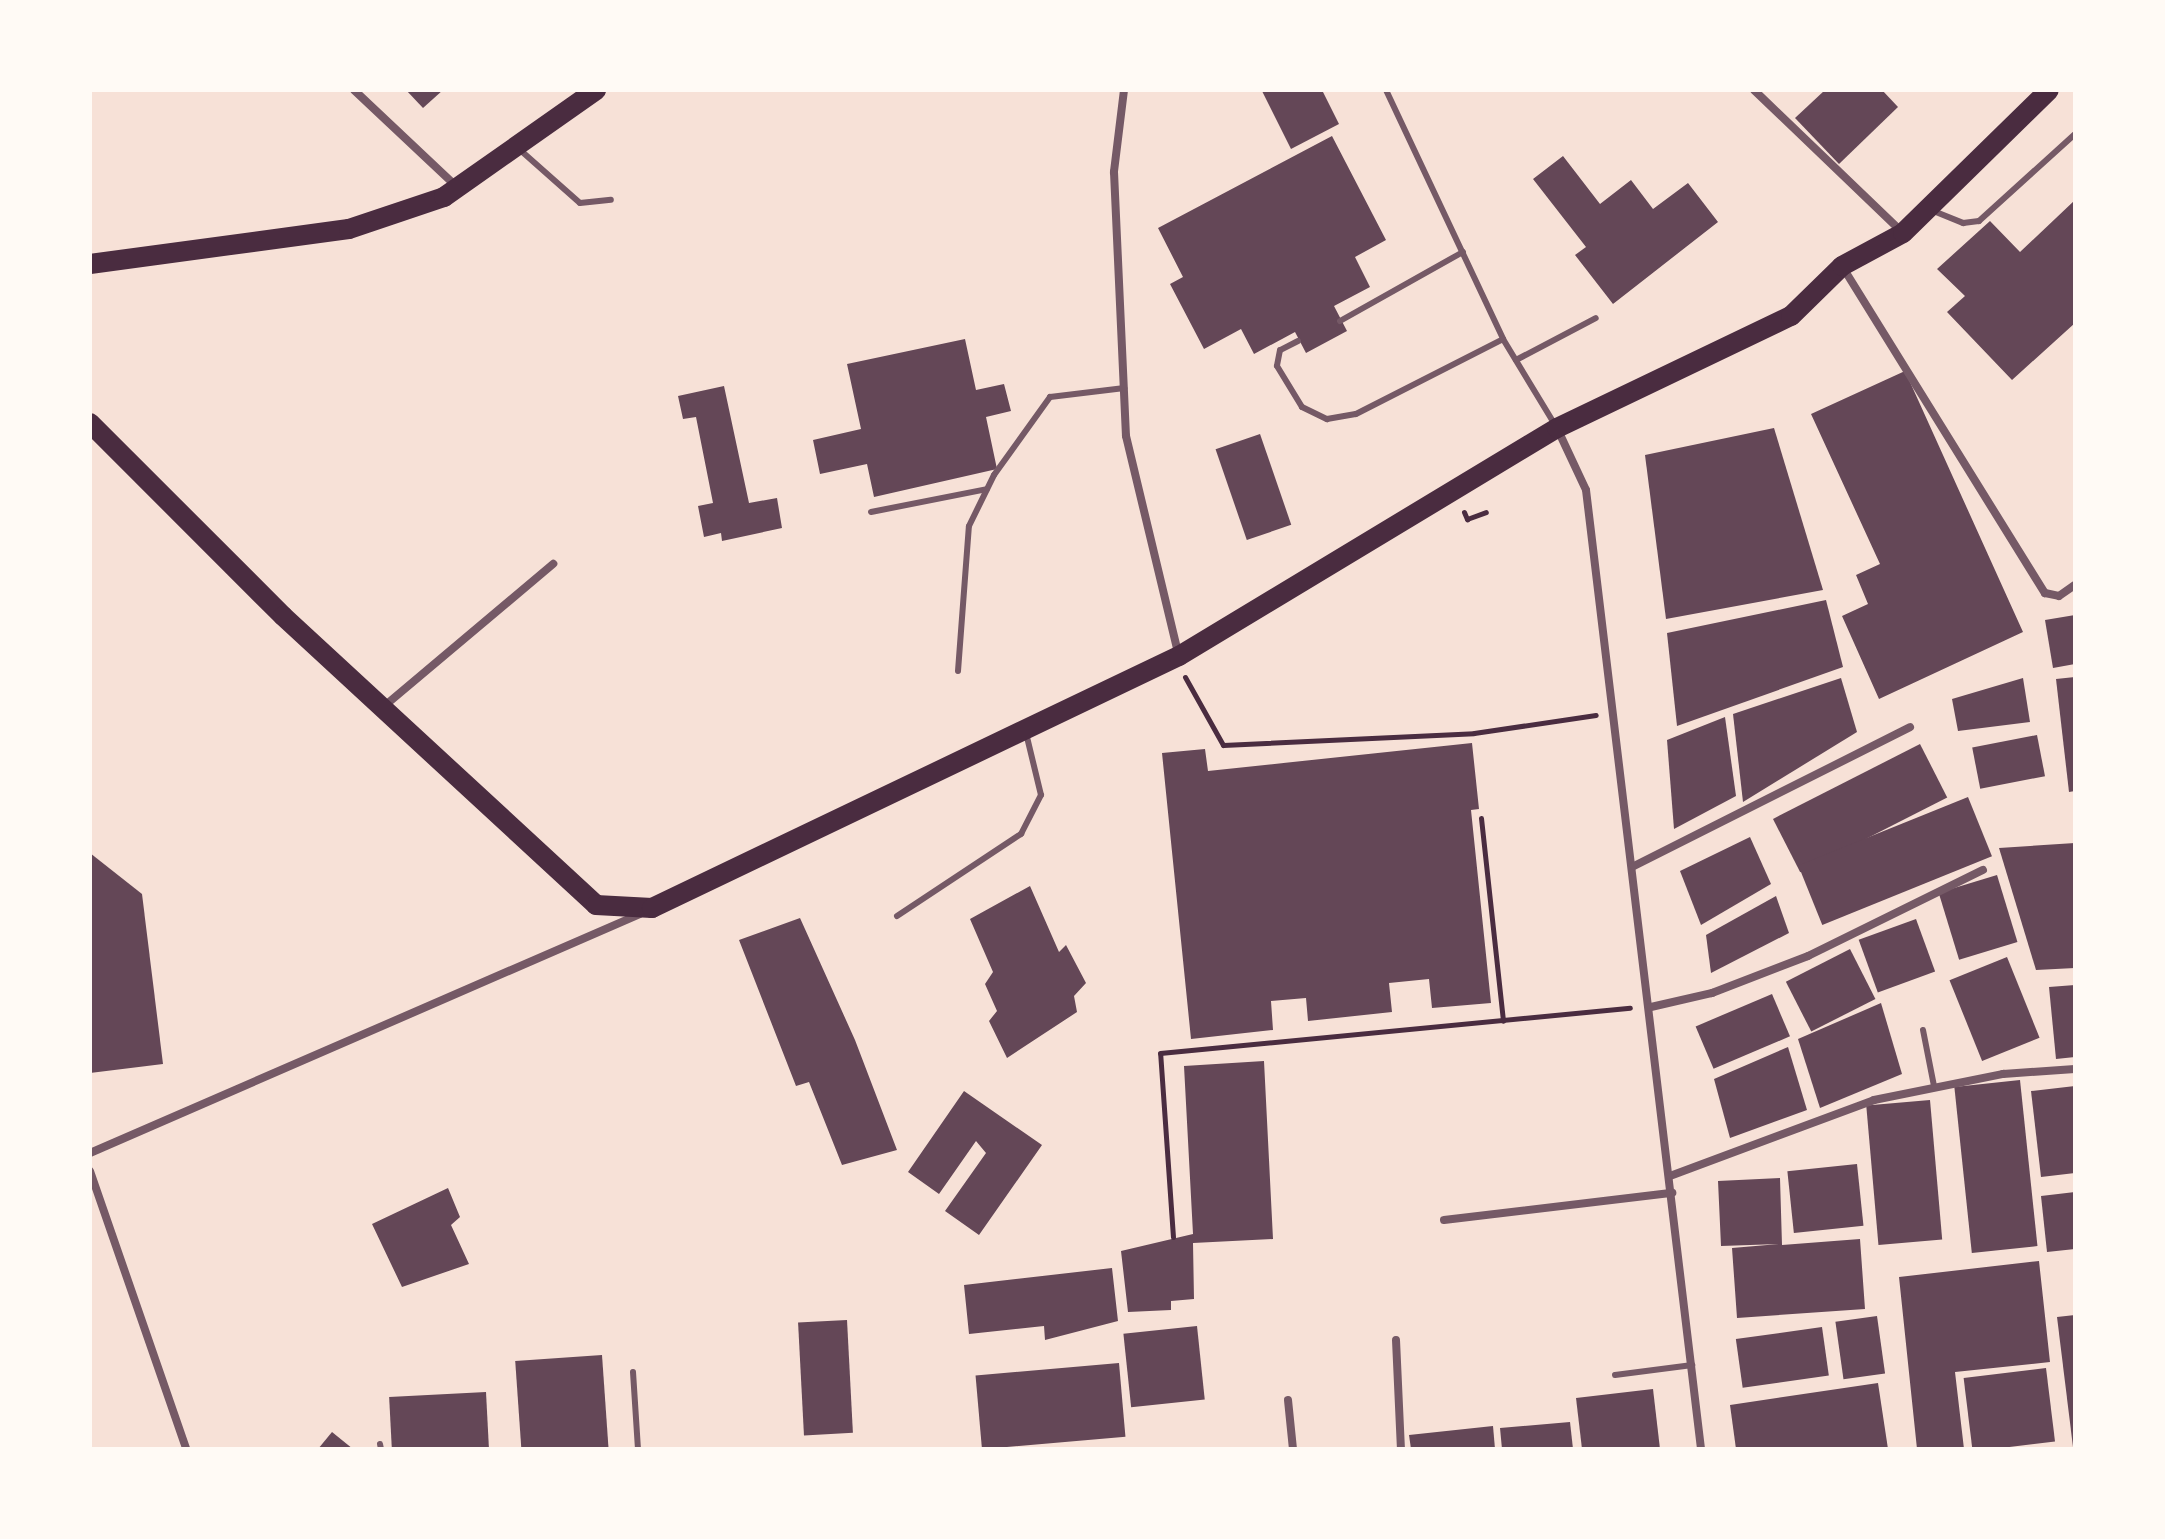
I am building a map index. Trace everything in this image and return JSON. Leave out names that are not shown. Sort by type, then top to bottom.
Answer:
[{"type":"main road","points":[[90,264],[349,229],[457,188],[596,90]]},
{"type":"main road","points":[[90,423],[381,709],[596,905],[652,908],[1179,656],[1557,428],[1791,316],[1842,266],[1903,233],[2049,90]]},
{"type":"street","points":[[354,90],[457,188]]},
{"type":"street","points":[[1124,90],[1114,172],[1126,436],[1179,656]]},
{"type":"street","points":[[1754,90],[1903,233]]},
{"type":"street","points":[[1842,266],[2045,593],[2059,596],[2075,585]]},
{"type":"street","points":[[1557,428],[1586,490],[1651,1007],[1701,1449]]},
{"type":"street","points":[[381,709],[553,564]]},
{"type":"street","points":[[1634,866],[1910,727]]},
{"type":"street","points":[[1651,1007],[1712,993],[1808,956],[1983,870]]},
{"type":"street","points":[[90,1153],[652,908]]},
{"type":"street","points":[[1670,1176],[1854,1106],[1934,1086],[2075,1069]]},
{"type":"street","points":[[90,1171],[186,1449]]},
{"type":"street","points":[[1444,1220],[1672,1193]]},
{"type":"street","points":[[1396,1340],[1401,1449]]},
{"type":"street","points":[[1288,1400],[1293,1449]]},
{"type":"lane","points":[[1386,90],[1503,339],[1557,428]]},
{"type":"lane","points":[[1928,208],[1963,223],[1979,221],[2075,134]]},
{"type":"lane","points":[[517,148],[580,203],[611,200]]},
{"type":"lane","points":[[1340,321],[1463,252]]},
{"type":"lane","points":[[1516,360],[1596,318]]},
{"type":"lane","points":[[1298,341],[1280,350],[1277,366],[1302,407],[1327,419],[1356,414],[1503,339]]},
{"type":"lane","points":[[958,671],[969,526],[987,489],[1050,397],[1124,388]]},
{"type":"lane","points":[[871,512],[987,489]]},
{"type":"lane","points":[[897,916],[1021,834],[1041,795],[1025,730]]},
{"type":"lane","points":[[1923,1030],[1934,1086]]},
{"type":"lane","points":[[1615,1375],[1692,1365]]},
{"type":"lane","points":[[633,1372],[638,1449]]},
{"type":"path","points":[[1467,519],[1486,512]]},
{"type":"path","points":[[1179,656],[1192,699],[1223,745],[1474,733],[1615,711]]},
{"type":"path","points":[[1481,818],[1503,1021]]},
{"type":"path","points":[[1173,1237],[1160,1053],[1651,1007]]},
{"type":"building","points":[[406,90],[443,90],[423,108]]},
{"type":"building","points":[[1322,90],[1339,124],[1291,149],[1262,91]]},
{"type":"building","points":[[1825,90],[1882,90],[1898,107],[1839,164],[1795,118]]},
{"type":"building","points":[[1332,136],[1386,240],[1355,257],[1370,287],[1334,306],[1347,331],[1306,353],[1295,332],[1254,354],[1241,329],[1204,349],[1170,284],[1183,277],[1158,228]]},
{"type":"building","points":[[1563,156],[1600,204],[1631,180],[1653,209],[1688,183],[1718,222],[1613,304],[1575,255],[1586,247],[1533,179]]},
{"type":"building","points":[[2075,200],[2075,323],[2012,380],[1947,312],[1965,296],[1937,269],[1990,221],[2020,252]]},
{"type":"building","points":[[965,339],[976,390],[1004,384],[1011,411],[986,417],[997,469],[874,497],[867,464],[820,474],[813,440],[861,429],[847,364]]},
{"type":"building","points":[[1905,371],[2023,632],[1879,699],[1842,616],[1868,604],[1856,575],[1880,564],[1811,414]]},
{"type":"building","points":[[724,386],[749,503],[777,498],[782,528],[722,541],[721,533],[704,537],[698,506],[713,503],[696,417],[683,419],[678,396]]},
{"type":"building","points":[[1774,428],[1823,590],[1666,619],[1645,455]]},
{"type":"building","points":[[1260,434],[1291,525],[1247,540],[1216,449]]},
{"type":"building","points":[[1826,600],[1843,667],[1677,726],[1667,633]]},
{"type":"building","points":[[2075,615],[2075,664],[2053,668],[2045,620]]},
{"type":"building","points":[[2075,677],[2075,791],[2069,792],[2056,679]]},
{"type":"building","points":[[1841,678],[1857,732],[1743,802],[1733,714]]},
{"type":"building","points":[[2023,678],[2030,722],[1958,731],[1952,699]]},
{"type":"building","points":[[1725,717],[1736,796],[1674,829],[1667,740]]},
{"type":"building","points":[[2037,735],[2045,776],[1980,789],[1972,748]]},
{"type":"building","points":[[1472,743],[1479,809],[1471,810],[1491,1003],[1432,1008],[1429,979],[1389,983],[1392,1012],[1308,1021],[1306,998],[1271,1001],[1273,1030],[1191,1039],[1162,753],[1205,749],[1208,771]]},
{"type":"building","points":[[1920,744],[1947,797],[1800,872],[1773,819]]},
{"type":"building","points":[[1968,797],[1992,856],[1822,925],[1798,866]]},
{"type":"building","points":[[1750,837],[1771,884],[1701,925],[1680,871]]},
{"type":"building","points":[[2075,843],[2075,968],[2036,970],[1999,848]]},
{"type":"building","points":[[90,853],[142,894],[163,1064],[90,1073]]},
{"type":"building","points":[[1997,875],[2017,942],[1959,960],[1939,893]]},
{"type":"building","points":[[1030,886],[1059,952],[1066,945],[1086,983],[1074,996],[1077,1012],[1007,1058],[989,1021],[997,1011],[985,984],[993,972],[970,919]]},
{"type":"building","points":[[1776,896],[1789,933],[1711,973],[1706,935]]},
{"type":"building","points":[[800,918],[855,1040],[897,1150],[842,1165],[809,1082],[796,1086],[739,940]]},
{"type":"building","points":[[1916,919],[1935,972],[1878,992],[1859,940]]},
{"type":"building","points":[[1850,949],[1875,999],[1811,1032],[1786,982]]},
{"type":"building","points":[[2007,957],[2040,1038],[1982,1061],[1950,980]]},
{"type":"building","points":[[2075,985],[2075,1057],[2056,1059],[2049,987]]},
{"type":"building","points":[[1772,994],[1790,1036],[1714,1069],[1696,1026]]},
{"type":"building","points":[[1881,1003],[1902,1074],[1820,1108],[1798,1039]]},
{"type":"building","points":[[1788,1047],[1807,1110],[1730,1138],[1714,1079]]},
{"type":"building","points":[[1264,1061],[1273,1239],[1193,1243],[1194,1299],[1171,1301],[1171,1310],[1128,1312],[1121,1251],[1193,1234],[1184,1066]]},
{"type":"building","points":[[2020,1080],[2037,1246],[1972,1253],[1954,1087]]},
{"type":"building","points":[[2075,1086],[2075,1173],[2041,1177],[2031,1091]]},
{"type":"building","points":[[964,1091],[1042,1145],[979,1235],[945,1211],[986,1153],[976,1141],[939,1194],[908,1172]]},
{"type":"building","points":[[1930,1100],[1942,1239],[1878,1245],[1866,1106]]},
{"type":"building","points":[[1857,1164],[1863,1226],[1794,1233],[1787,1171]]},
{"type":"building","points":[[1780,1178],[1782,1245],[1860,1239],[1865,1309],[1737,1318],[1732,1248],[1779,1244],[1721,1246],[1718,1181]]},
{"type":"building","points":[[448,1188],[460,1217],[451,1225],[469,1264],[402,1287],[372,1224]]},
{"type":"building","points":[[2075,1192],[2075,1249],[2047,1252],[2041,1196]]},
{"type":"building","points":[[2039,1261],[2050,1362],[1955,1372],[1964,1449],[1917,1449],[1899,1277]]},
{"type":"building","points":[[1112,1268],[1118,1321],[1045,1340],[1044,1326],[969,1334],[964,1285]]},
{"type":"building","points":[[2075,1315],[2075,1447],[2073,1447],[2057,1317]]},
{"type":"building","points":[[1877,1316],[1885,1373],[1843,1379],[1835,1322]]},
{"type":"building","points":[[847,1320],[853,1433],[804,1435],[798,1323]]},
{"type":"building","points":[[1197,1326],[1205,1400],[1131,1407],[1123,1334]]},
{"type":"building","points":[[1822,1327],[1829,1376],[1743,1388],[1736,1339]]},
{"type":"building","points":[[602,1355],[609,1449],[521,1449],[515,1361]]},
{"type":"building","points":[[1119,1363],[1125,1437],[982,1449],[976,1376]]},
{"type":"building","points":[[2046,1368],[2055,1441],[1972,1449],[1964,1378]]},
{"type":"building","points":[[1878,1383],[1888,1449],[1736,1449],[1730,1405]]},
{"type":"building","points":[[1653,1389],[1660,1449],[1582,1449],[1576,1398]]},
{"type":"building","points":[[486,1392],[489,1449],[392,1449],[389,1397]]},
{"type":"building","points":[[1570,1422],[1573,1449],[1502,1449],[1500,1428]]},
{"type":"building","points":[[1493,1426],[1495,1449],[1411,1449],[1409,1435]]},
{"type":"building","points":[[332,1432],[353,1449],[318,1449]]}]
